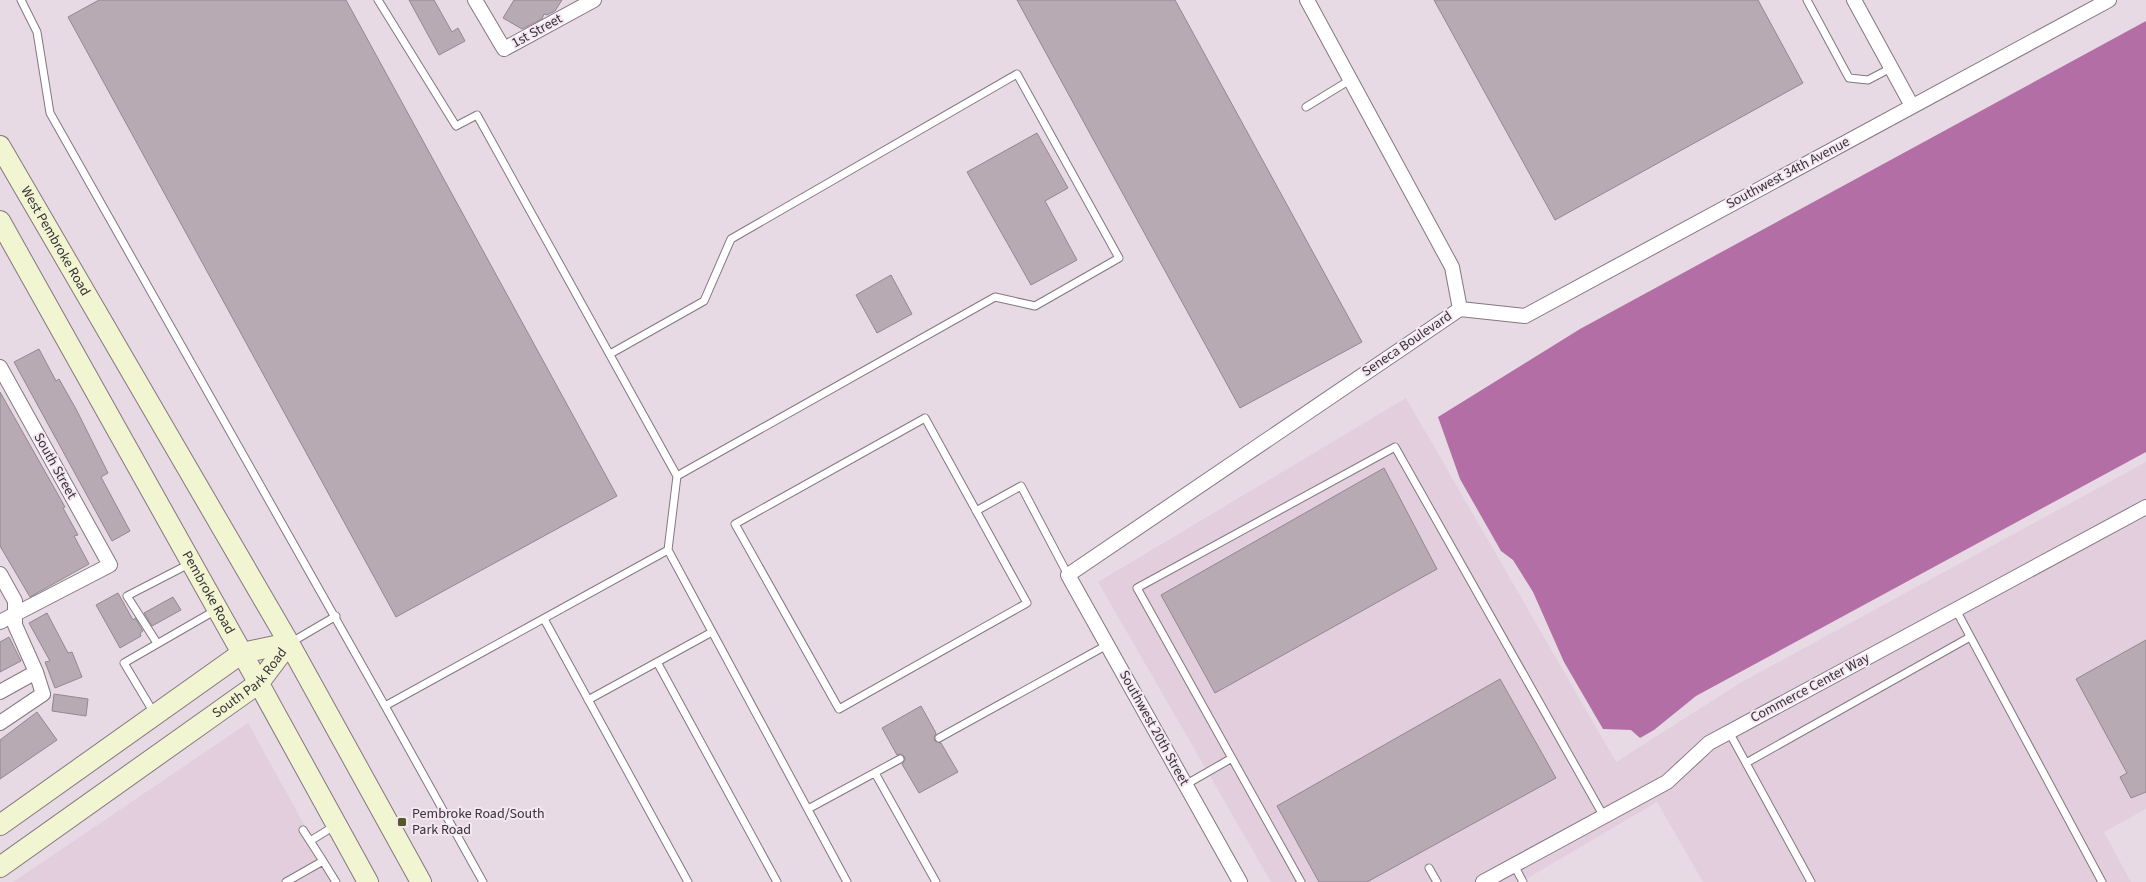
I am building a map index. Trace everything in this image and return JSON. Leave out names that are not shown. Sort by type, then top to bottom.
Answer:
[{"type":"main road","name":"West Pembroke Road","points":[[0,146],[289,643]]},
{"type":"main road","name":"Pembroke Road","points":[[0,222],[192,563],[368,882]]},
{"type":"main road","name":"South Park Road","points":[[0,825],[242,653],[289,643]]},
{"type":"main road","name":"South Park Road","points":[[0,867],[258,683],[289,643]]},
{"type":"main road","points":[[289,643],[421,882]]},
{"type":"street","name":"1st Street","points":[[475,0],[504,49],[594,0]]},
{"type":"street","name":"Seneca Boulevard","points":[[1068,575],[1460,308],[1452,267],[1308,0]]},
{"type":"street","points":[[1854,0],[1912,106]]},
{"type":"street","name":"Southwest 34th Avenue","points":[[1460,308],[1524,316],[2109,0]]},
{"type":"street","name":"South Street","points":[[0,367],[110,564],[15,614]]},
{"type":"street","name":"Commerce Center Way","points":[[1483,882],[1667,782],[1709,743],[2146,507]]},
{"type":"street","points":[[0,574],[15,601],[15,625],[44,694],[0,723]]},
{"type":"street","name":"Southwest 20th Street","points":[[1068,575],[1240,882]]},
{"type":"street","points":[[0,622],[15,614]]},
{"type":"street","points":[[0,692],[36,672]]},
{"type":"lane","points":[[21,0],[37,32],[50,114],[336,616],[483,882]]},
{"type":"lane","points":[[378,0],[456,126],[477,115],[677,476],[668,550],[847,882]]},
{"type":"lane","points":[[1807,0],[1849,78],[1868,80],[1891,68]]},
{"type":"lane","points":[[610,354],[704,301],[731,238],[1017,74],[1119,258],[1035,306],[995,297],[677,476]]},
{"type":"lane","points":[[1306,107],[1350,80]]},
{"type":"lane","points":[[925,418],[976,511],[1027,603],[839,709],[735,524],[925,418]]},
{"type":"lane","points":[[1301,882],[1137,588],[1395,448],[1604,815]]},
{"type":"lane","points":[[976,511],[1021,486],[1068,575]]},
{"type":"lane","points":[[385,706],[668,550]]},
{"type":"lane","points":[[157,643],[128,596],[192,563]]},
{"type":"lane","points":[[155,715],[124,663],[217,609]]},
{"type":"lane","points":[[1956,610],[2102,882]]},
{"type":"lane","points":[[289,643],[336,616]]},
{"type":"lane","points":[[544,619],[688,882]]},
{"type":"lane","points":[[588,700],[712,632]]},
{"type":"lane","points":[[1746,763],[1970,637]]},
{"type":"lane","points":[[939,738],[1107,645]]},
{"type":"lane","points":[[658,662],[777,882]]},
{"type":"lane","points":[[1729,732],[1811,882]]},
{"type":"lane","points":[[1186,785],[1232,758]]},
{"type":"lane","points":[[808,809],[900,760]]},
{"type":"lane","points":[[875,773],[936,882]]},
{"type":"lane","points":[[310,840],[337,825]]},
{"type":"lane","points":[[303,830],[336,882]]},
{"type":"lane","points":[[286,882],[322,861]]},
{"type":"lane","points":[[1514,865],[1523,882]]},
{"type":"lane","points":[[1429,868],[1437,882]]},
{"type":"shaded area","points":[[2146,21],[2146,452],[1696,696],[1654,730],[1640,738],[1631,730],[1603,729],[1564,662],[1533,592],[1513,560],[1501,551],[1460,479],[1438,417],[1580,329]]},
{"type":"shaded area","points":[[1406,398],[1616,762],[1740,683],[2146,462],[2146,809],[2104,832],[2131,882],[1703,882],[1657,802],[1521,882],[1271,882],[1098,582]]},
{"type":"shaded area","points":[[248,723],[336,882],[13,882]]},
{"type":"building","points":[[99,0],[346,0],[617,496],[396,617],[68,17]]},
{"type":"building","points":[[409,0],[434,0],[452,32],[458,28],[465,41],[439,55]]},
{"type":"building","points":[[514,0],[562,0],[555,11],[547,15],[544,14],[542,19],[522,29],[503,18]]},
{"type":"building","points":[[1017,0],[1175,0],[1362,342],[1240,408]]},
{"type":"building","points":[[1434,0],[1758,0],[1803,83],[1555,220]]},
{"type":"building","points":[[1037,133],[1068,188],[1045,201],[1077,260],[1031,285],[967,172]]},
{"type":"building","points":[[891,275],[912,314],[877,333],[856,295]]},
{"type":"building","points":[[39,349],[56,381],[59,379],[76,409],[108,473],[101,477],[130,531],[112,541],[14,362]]},
{"type":"building","points":[[0,392],[65,507],[63,508],[78,535],[74,536],[89,564],[30,597],[0,546]]},
{"type":"building","points":[[1384,468],[1437,569],[1215,693],[1161,595]]},
{"type":"building","points":[[118,593],[133,620],[135,618],[143,631],[140,633],[141,636],[120,648],[96,605]]},
{"type":"building","points":[[173,597],[181,610],[152,626],[144,613]]},
{"type":"building","points":[[47,613],[68,653],[72,652],[82,677],[55,688],[45,662],[50,661],[29,623]]},
{"type":"building","points":[[9,637],[21,661],[0,672],[0,642]]},
{"type":"building","points":[[2146,640],[2146,792],[2131,798],[2120,777],[2127,773],[2076,679]]},
{"type":"building","points":[[1500,679],[1556,778],[1367,882],[1319,882],[1277,806]]},
{"type":"building","points":[[54,694],[88,699],[86,716],[52,711]]},
{"type":"building","points":[[921,706],[936,733],[935,741],[941,743],[958,772],[919,793],[902,764],[905,760],[904,756],[901,754],[897,755],[882,728]]},
{"type":"building","points":[[37,712],[57,740],[0,779],[0,740]]},
{"type":"place","name":"Pembroke Road/South Park Road","points":[[402,822]]}]
